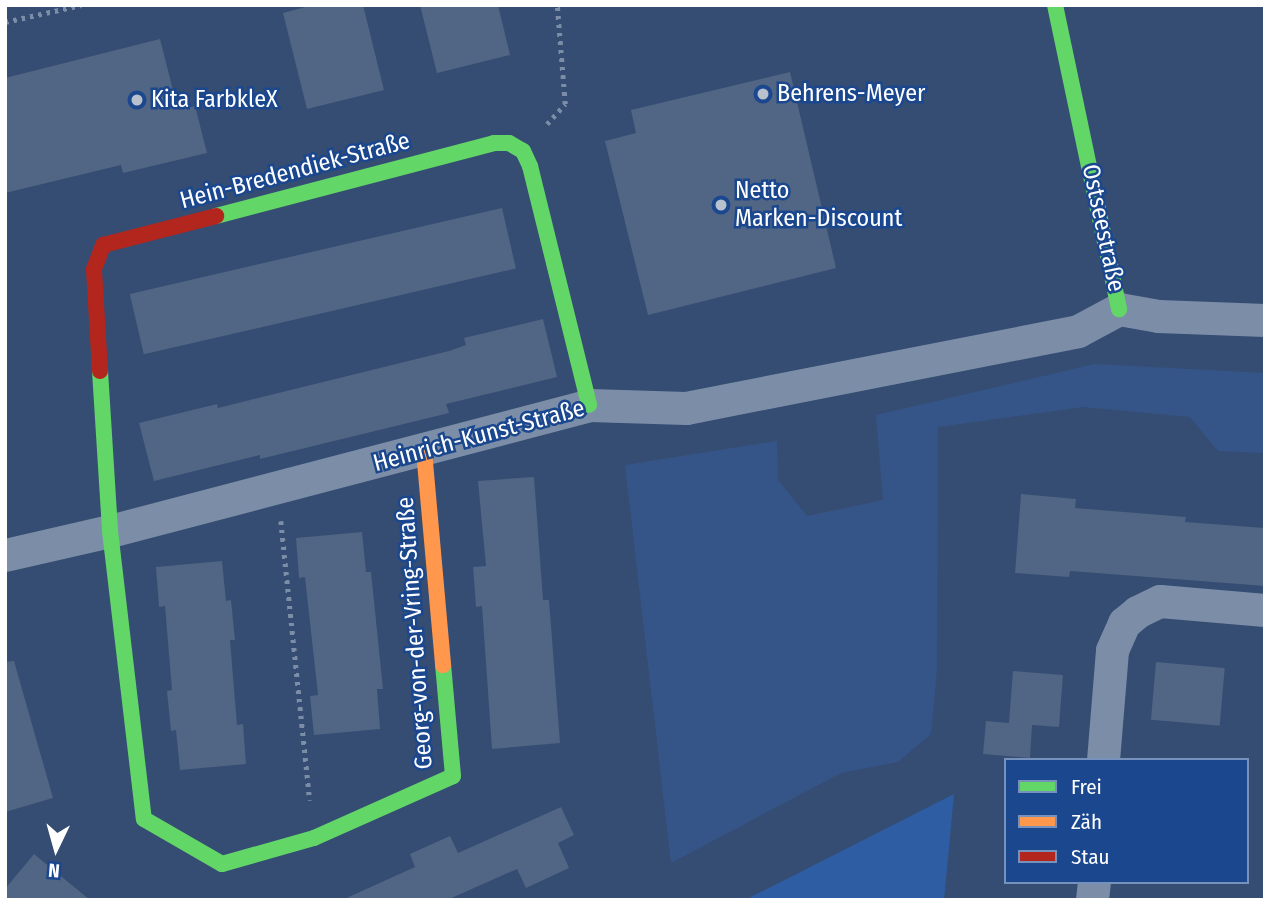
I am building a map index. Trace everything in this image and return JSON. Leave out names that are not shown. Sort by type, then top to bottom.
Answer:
[{"type":"street","name":"Ostseestraße","points":[[1055,5],[1119,309],[1158,316],[1265,320]]},
{"type":"street","name":"Hein-Bredendiek-Straße","points":[[110,531],[94,269],[103,245],[494,143],[509,144],[523,151]]},
{"type":"street","points":[[523,151],[530,166],[589,405]]},
{"type":"street","name":"Heinrich-Kunst-Straße","points":[[5,555],[424,451],[589,405],[686,408],[1078,331],[1119,309]]},
{"type":"street","name":"Georg-von-der-Vring-Straße","points":[[110,531],[144,819],[222,864],[314,838],[453,776],[424,451]]},
{"type":"street","points":[[1103,758],[1112,650],[1124,623],[1137,612],[1160,601],[1265,610]]},
{"type":"path","points":[[5,22],[81,5]]},
{"type":"path","points":[[523,151],[565,104],[557,5]]},
{"type":"path","points":[[277,488],[314,838]]},
{"type":"shaded area","points":[[1095,364],[1265,373],[1265,453],[1218,451],[1190,417],[1083,407],[938,427],[937,669],[931,734],[898,762],[841,773],[671,863],[625,465],[777,441],[778,480],[807,516],[883,500],[876,415]]},
{"type":"shaded area","points":[[954,794],[944,900],[745,900]]},
{"type":"building","points":[[313,5],[363,5],[384,90],[307,109],[283,13]]},
{"type":"building","points":[[420,5],[498,5],[510,55],[437,73]]},
{"type":"building","points":[[160,39],[178,110],[195,106],[207,153],[123,173],[121,165],[5,193],[5,78]]},
{"type":"building","name":"Netto Marken-Discount","points":[[790,72],[836,268],[648,315],[605,141],[636,133],[631,110]]},
{"type":"building","points":[[502,208],[516,268],[144,354],[130,294]]},
{"type":"building","points":[[543,319],[557,377],[446,404],[449,413],[260,459],[260,455],[154,481],[139,423],[217,404],[218,408],[449,351],[466,345],[464,338]]},
{"type":"building","points":[[534,477],[543,600],[549,600],[560,743],[492,749],[482,606],[476,607],[473,567],[486,566],[478,481]]},
{"type":"building","points":[[1021,494],[1076,499],[1075,508],[1186,517],[1185,522],[1265,528],[1265,586],[1070,571],[1069,577],[1015,573]]},
{"type":"building","points":[[362,532],[366,572],[371,572],[383,689],[377,689],[380,729],[314,735],[310,696],[318,695],[305,577],[299,578],[296,538]]},
{"type":"building","points":[[222,561],[226,601],[231,600],[235,640],[230,640],[237,725],[243,724],[246,764],[180,770],[176,730],[171,731],[167,691],[172,690],[165,606],[159,607],[156,567]]},
{"type":"building","points":[[14,661],[53,798],[5,812],[5,662]]},
{"type":"building","points":[[1156,662],[1225,668],[1220,726],[1151,720]]},
{"type":"building","points":[[1013,671],[1063,675],[1059,727],[1032,725],[1030,758],[983,754],[986,721],[1009,723]]},
{"type":"building","points":[[561,807],[574,835],[558,843],[569,868],[526,888],[517,869],[447,900],[342,900],[415,867],[410,854],[450,836],[458,853]]},
{"type":"building","points":[[34,854],[90,900],[5,900],[5,889]]},
{"type":"traffic: fast","points":[[1055,5],[1119,309]]},
{"type":"traffic: fast","points":[[216,216],[494,143],[509,143],[523,151],[530,166],[589,405]]},
{"type":"traffic: fast","points":[[100,371],[110,531],[144,819],[222,864],[314,838],[453,776],[443,665]]},
{"type":"traffic: slow","points":[[424,451],[443,665]]},
{"type":"traffic: jam","points":[[100,371],[94,269],[103,245],[216,216]]},
{"type":"place","name":"Behrens-Meyer","points":[[763,94]]},
{"type":"place","name":"Kita FarbkleX","points":[[137,100]]},
{"type":"place","name":"Netto Marken-Discount","points":[[721,205]]}]
